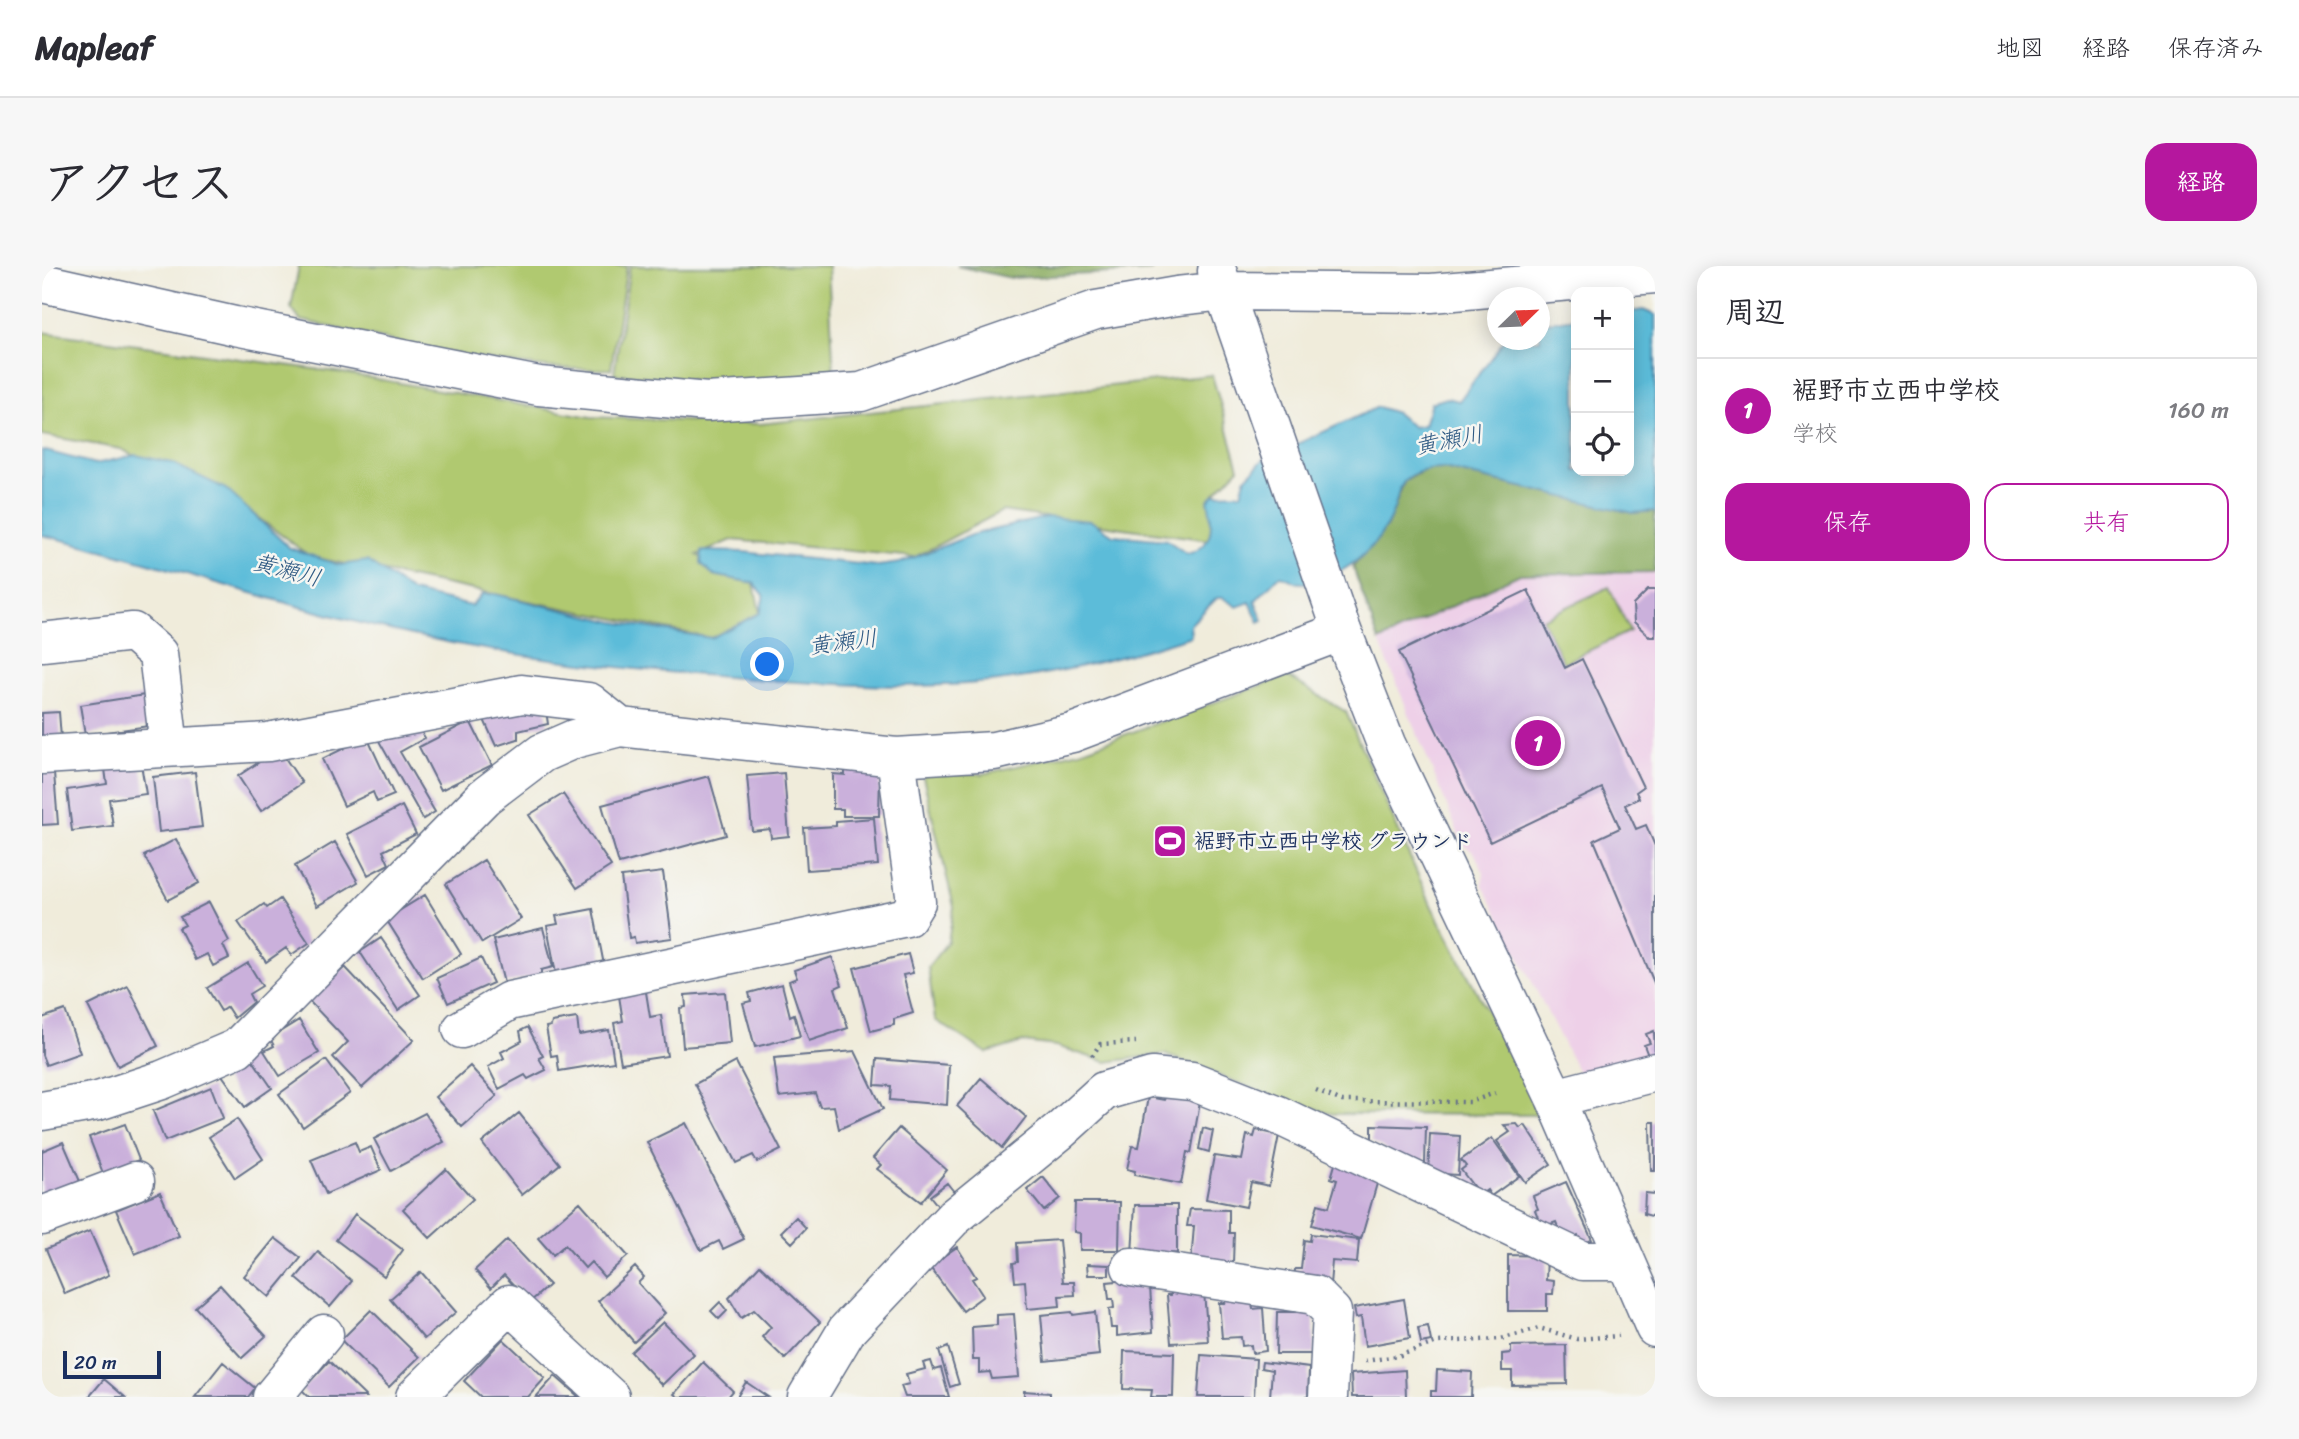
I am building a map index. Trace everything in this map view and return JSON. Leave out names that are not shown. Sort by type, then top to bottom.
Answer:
[{"type":"street","points":[[42,283],[235,326],[538,386],[706,402],[861,392],[1096,310],[1220,279],[1432,293],[1655,274]]},
{"type":"street","points":[[1220,279],[1340,624],[1386,744],[1555,1098],[1625,1261],[1647,1324]]},
{"type":"street","points":[[42,1111],[98,1101],[162,1080],[237,1048],[484,797],[542,753],[574,738],[620,727],[896,757],[994,751],[1072,733],[1340,624]]},
{"type":"street","points":[[42,642],[133,632],[158,654],[169,747]]},
{"type":"street","points":[[42,755],[268,742],[522,694],[589,702],[620,727]]},
{"type":"street","points":[[461,1029],[509,1001],[907,917],[916,902],[896,757]]},
{"type":"street","points":[[1555,1098],[1655,1072]]},
{"type":"street","points":[[807,1397],[847,1330],[953,1218],[1061,1130],[1104,1091],[1152,1077],[1192,1081],[1278,1115],[1583,1261],[1625,1261]]},
{"type":"street","points":[[42,1216],[135,1181]]},
{"type":"street","points":[[1131,1267],[1315,1295],[1332,1312],[1329,1381]]},
{"type":"street","points":[[415,1397],[509,1304],[610,1397]]},
{"type":"street","points":[[272,1397],[324,1334]]},
{"type":"path","points":[[1092,1057],[1100,1044],[1146,1042]]},
{"type":"path","points":[[1307,1086],[1342,1101],[1470,1102],[1495,1093]]},
{"type":"path","points":[[1329,1381],[1437,1342],[1501,1339],[1539,1328],[1577,1339],[1647,1324]]},
{"type":"shaded area","points":[[1655,572],[1655,1061],[1580,1076],[1482,884],[1484,873],[1474,852],[1463,845],[1379,641],[1520,574]]},
{"type":"green space","points":[[299,266],[627,266],[611,369],[572,369],[494,361],[300,320],[291,308]]},
{"type":"green space","points":[[630,266],[828,266],[834,377],[751,384],[614,374]]},
{"type":"green space","points":[[957,266],[1155,266],[1151,271],[1011,278]]},
{"type":"green space","points":[[42,332],[343,373],[591,417],[760,424],[1212,375],[1239,468],[1214,494],[1210,540],[1002,511],[915,557],[732,540],[697,555],[754,583],[760,613],[711,638],[311,557],[252,513],[121,449],[42,435]]},
{"type":"green space","points":[[1426,469],[1444,469],[1633,513],[1655,511],[1655,572],[1520,574],[1379,641],[1353,567],[1387,526],[1404,482]]},
{"type":"green space","points":[[1609,587],[1630,631],[1563,663],[1542,619]]},
{"type":"green space","name":"裾野市立西中学校 グラウンド","points":[[1287,676],[1346,712],[1432,907],[1542,1115],[1334,1114],[1293,1104],[1164,1054],[1106,1062],[1056,1046],[1023,1042],[987,1053],[935,1020],[928,967],[948,941],[954,907],[922,773],[983,774],[1080,751]]},
{"type":"water","name":"黄瀬川","points":[[1643,310],[1655,315],[1655,511],[1633,513],[1444,469],[1423,471],[1404,482],[1387,525],[1358,560],[1319,580],[1300,583],[1279,576],[1255,601],[1263,620],[1259,622],[1250,602],[1237,607],[1223,598],[1217,598],[1190,625],[1191,636],[1107,660],[1020,678],[926,686],[831,684],[670,672],[522,655],[377,627],[42,535],[42,450],[95,464],[136,455],[172,463],[226,489],[290,548],[339,565],[367,561],[412,592],[471,606],[483,594],[495,594],[614,622],[711,638],[760,613],[764,595],[754,583],[713,575],[701,563],[702,551],[743,552],[878,566],[900,563],[971,535],[1047,517],[1091,521],[1113,535],[1167,540],[1187,554],[1196,551],[1203,546],[1210,533],[1208,500],[1214,494],[1241,493],[1246,477],[1264,459],[1378,407],[1396,413],[1413,427],[1424,425],[1431,403],[1447,398],[1459,401],[1497,350],[1550,350],[1550,322],[1571,319],[1571,476],[1634,476],[1634,311]]},
{"type":"building","points":[[1528,590],[1565,668],[1582,659],[1643,787],[1636,792],[1639,798],[1625,805],[1636,829],[1646,825],[1655,846],[1655,985],[1594,840],[1620,828],[1602,788],[1490,842],[1399,652]]},
{"type":"building","points":[[1648,590],[1655,590],[1655,637],[1650,637],[1634,622],[1633,605]]},
{"type":"building","points":[[145,695],[149,726],[85,735],[80,705]]},
{"type":"building","points":[[545,704],[548,724],[518,731],[518,739],[496,746],[481,713]]},
{"type":"building","points":[[59,712],[61,738],[42,740],[42,713]]},
{"type":"building","points":[[415,721],[425,738],[400,752],[435,812],[423,819],[379,741]]},
{"type":"building","points":[[470,721],[492,765],[441,790],[419,747]]},
{"type":"building","points":[[367,737],[394,795],[377,802],[373,792],[344,806],[322,759]]},
{"type":"building","points":[[279,749],[302,783],[261,811],[238,776]]},
{"type":"building","points":[[141,764],[146,794],[109,799],[113,826],[72,831],[67,790],[107,784],[105,769]]},
{"type":"building","points":[[845,769],[880,771],[879,816],[843,816],[843,809],[833,809],[833,774],[845,775]]},
{"type":"building","points":[[195,772],[202,827],[159,832],[153,777]]},
{"type":"building","points":[[54,773],[58,824],[42,825],[42,774]]},
{"type":"building","points":[[784,773],[789,836],[771,838],[770,829],[752,831],[747,776]]},
{"type":"building","points":[[709,776],[726,835],[619,864],[602,805]]},
{"type":"building","points":[[563,794],[611,866],[577,888],[529,815]]},
{"type":"building","points":[[402,806],[416,834],[383,851],[389,864],[368,875],[347,834]]},
{"type":"building","points":[[874,818],[878,865],[807,870],[804,828],[836,826],[836,821]]},
{"type":"building","points":[[176,839],[199,883],[168,900],[144,856]]},
{"type":"building","points":[[335,842],[358,882],[317,906],[295,866]]},
{"type":"building","points":[[484,860],[521,919],[482,943],[446,884]]},
{"type":"building","points":[[663,872],[672,938],[635,943],[634,937],[629,938],[621,877]]},
{"type":"building","points":[[425,895],[461,954],[423,978],[386,919]]},
{"type":"building","points":[[280,899],[309,943],[291,955],[286,948],[266,962],[238,922],[264,904],[267,908]]},
{"type":"building","points":[[209,902],[229,941],[223,945],[229,958],[213,966],[207,954],[195,960],[179,928],[185,925],[180,917]]},
{"type":"building","points":[[593,909],[605,970],[557,979],[547,926],[558,924],[556,916]]},
{"type":"building","points":[[543,928],[553,967],[541,970],[541,975],[504,983],[493,940]]},
{"type":"building","points":[[381,938],[420,995],[398,1010],[360,952]]},
{"type":"building","points":[[908,954],[913,973],[903,975],[913,1013],[894,1019],[894,1025],[871,1031],[854,968]]},
{"type":"building","points":[[832,957],[842,985],[835,988],[848,1028],[809,1041],[789,981],[797,978],[794,970]]},
{"type":"building","points":[[481,958],[493,983],[448,1003],[437,978]]},
{"type":"building","points":[[248,963],[262,986],[249,994],[253,1002],[234,1018],[227,1007],[221,1011],[207,988]]},
{"type":"building","points":[[345,967],[414,1040],[362,1088],[333,1057],[348,1042],[309,1001]]},
{"type":"building","points":[[782,984],[790,1016],[794,1014],[800,1036],[755,1047],[743,1003],[751,1001],[749,993]]},
{"type":"building","points":[[128,986],[158,1046],[118,1066],[88,1006]]},
{"type":"building","points":[[646,992],[650,1017],[661,1015],[667,1056],[621,1063],[614,1023],[623,1021],[619,996]]},
{"type":"building","points":[[725,992],[730,1043],[683,1047],[680,1008],[686,1007],[685,995]]},
{"type":"building","points":[[65,1010],[80,1053],[46,1065],[42,1055],[42,1018]]},
{"type":"building","points":[[577,1018],[579,1035],[609,1030],[614,1062],[559,1071],[557,1055],[551,1056],[546,1027],[551,1026],[552,1022]]},
{"type":"building","points":[[299,1020],[319,1053],[280,1076],[264,1051],[274,1046],[270,1038]]},
{"type":"building","points":[[528,1027],[543,1056],[539,1058],[546,1070],[528,1079],[525,1075],[499,1089],[488,1067],[504,1058],[501,1052],[522,1041],[520,1031]]},
{"type":"building","points":[[1654,1031],[1655,1056],[1649,1058],[1644,1045],[1650,1043],[1646,1034]]},
{"type":"building","points":[[855,1051],[883,1109],[839,1129],[834,1106],[820,1107],[815,1093],[779,1097],[774,1058]]},
{"type":"building","points":[[250,1056],[272,1088],[245,1107],[222,1075]]},
{"type":"building","points":[[877,1059],[949,1065],[947,1105],[890,1100],[891,1086],[875,1085]]},
{"type":"building","points":[[326,1060],[350,1093],[303,1127],[279,1094]]},
{"type":"building","points":[[736,1062],[781,1150],[757,1162],[753,1155],[736,1163],[695,1084]]},
{"type":"building","points":[[470,1066],[497,1096],[462,1127],[435,1097]]},
{"type":"building","points":[[981,1078],[1026,1117],[1002,1148],[957,1106]]},
{"type":"building","points":[[211,1087],[223,1118],[165,1141],[153,1111]]},
{"type":"building","points":[[1166,1096],[1200,1102],[1191,1153],[1187,1152],[1181,1184],[1134,1175],[1135,1171],[1127,1169],[1132,1146],[1139,1147],[1148,1097],[1164,1100]]},
{"type":"building","points":[[425,1113],[444,1142],[391,1171],[374,1139]]},
{"type":"building","points":[[519,1113],[560,1164],[522,1195],[482,1143]]},
{"type":"building","points":[[237,1119],[263,1159],[235,1178],[209,1137]]},
{"type":"building","points":[[1650,1122],[1655,1122],[1655,1171],[1651,1171]]},
{"type":"building","points":[[686,1123],[744,1239],[723,1249],[719,1241],[701,1250],[647,1142]]},
{"type":"building","points":[[125,1124],[139,1160],[103,1173],[89,1137]]},
{"type":"building","points":[[1517,1124],[1520,1128],[1525,1125],[1551,1164],[1525,1182],[1497,1141],[1510,1132],[1504,1125]]},
{"type":"building","points":[[1372,1125],[1426,1127],[1425,1164],[1409,1164],[1372,1141]]},
{"type":"building","points":[[899,1128],[947,1170],[921,1202],[877,1169],[881,1165],[873,1158]]},
{"type":"building","points":[[1203,1128],[1213,1131],[1209,1152],[1199,1149]]},
{"type":"building","points":[[1256,1130],[1279,1135],[1269,1186],[1251,1182],[1246,1207],[1206,1199],[1214,1156],[1242,1160],[1247,1135],[1254,1137]]},
{"type":"building","points":[[1430,1134],[1460,1136],[1458,1175],[1428,1173]]},
{"type":"building","points":[[1492,1138],[1519,1176],[1491,1196],[1487,1190],[1480,1195],[1461,1170],[1466,1166],[1461,1160]]},
{"type":"building","points":[[63,1142],[82,1186],[42,1203],[42,1151]]},
{"type":"building","points":[[355,1142],[359,1152],[371,1147],[381,1170],[326,1194],[311,1160]]},
{"type":"building","points":[[1336,1161],[1380,1173],[1361,1239],[1312,1225],[1318,1204],[1329,1207],[1337,1180],[1331,1178]]},
{"type":"building","points":[[446,1169],[473,1199],[430,1238],[403,1209]]},
{"type":"building","points":[[1043,1177],[1060,1198],[1044,1211],[1027,1190]]},
{"type":"building","points":[[1566,1182],[1592,1240],[1581,1244],[1578,1235],[1564,1241],[1556,1222],[1542,1227],[1535,1210],[1538,1209],[1533,1196]]},
{"type":"building","points":[[947,1183],[955,1193],[938,1206],[930,1196]]},
{"type":"building","points":[[160,1192],[179,1236],[135,1254],[116,1210]]},
{"type":"building","points":[[1645,1193],[1655,1194],[1655,1217],[1644,1214]]},
{"type":"building","points":[[580,1202],[628,1256],[604,1277],[591,1262],[585,1268],[565,1245],[553,1255],[538,1238]]},
{"type":"building","points":[[1075,1202],[1120,1202],[1119,1250],[1080,1250],[1080,1233],[1074,1232]]},
{"type":"building","points":[[1135,1205],[1177,1205],[1177,1253],[1132,1254]]},
{"type":"building","points":[[1190,1209],[1229,1210],[1229,1233],[1234,1233],[1233,1263],[1191,1263],[1194,1226],[1187,1226]]},
{"type":"building","points":[[355,1214],[403,1250],[384,1276],[336,1240]]},
{"type":"building","points":[[796,1217],[806,1228],[792,1243],[781,1232]]},
{"type":"building","points":[[90,1231],[109,1275],[65,1294],[46,1249]]},
{"type":"building","points":[[1311,1234],[1359,1240],[1357,1263],[1332,1261],[1330,1285],[1294,1281],[1295,1269],[1301,1269],[1304,1240],[1310,1241]]},
{"type":"building","points":[[275,1238],[301,1258],[269,1297],[244,1276]]},
{"type":"building","points":[[507,1240],[549,1285],[530,1302],[504,1275],[491,1288],[475,1270]]},
{"type":"building","points":[[1059,1240],[1063,1282],[1074,1282],[1075,1295],[1059,1296],[1060,1306],[1027,1309],[1025,1281],[1015,1282],[1013,1263],[1018,1262],[1017,1243]]},
{"type":"building","points":[[957,1247],[976,1277],[972,1279],[983,1296],[963,1311],[929,1266]]},
{"type":"building","points":[[318,1252],[352,1281],[330,1307],[296,1278]]},
{"type":"building","points":[[1508,1255],[1547,1256],[1546,1280],[1554,1281],[1553,1294],[1547,1294],[1547,1311],[1508,1311]]},
{"type":"building","points":[[1087,1264],[1109,1265],[1109,1275],[1088,1275]]},
{"type":"building","points":[[760,1265],[820,1322],[785,1359],[762,1337],[771,1327],[754,1310],[741,1318],[729,1298]]},
{"type":"building","points":[[635,1267],[644,1277],[638,1283],[665,1313],[634,1342],[598,1301]]},
{"type":"building","points":[[421,1272],[456,1312],[424,1339],[390,1299]]},
{"type":"building","points":[[1137,1279],[1138,1288],[1150,1287],[1153,1332],[1117,1336],[1117,1328],[1111,1328],[1109,1309],[1114,1308],[1113,1299],[1109,1299],[1107,1282]]},
{"type":"building","points":[[220,1285],[266,1336],[242,1358],[195,1307]]},
{"type":"building","points":[[1171,1289],[1204,1292],[1208,1341],[1171,1343],[1167,1295],[1171,1295]]},
{"type":"building","points":[[1224,1296],[1251,1296],[1253,1309],[1263,1308],[1266,1351],[1252,1353],[1251,1345],[1242,1346],[1241,1337],[1222,1338],[1219,1303],[1225,1303]]},
{"type":"building","points":[[1404,1299],[1410,1338],[1365,1346],[1361,1317],[1356,1318],[1354,1308]]},
{"type":"building","points":[[720,1302],[727,1311],[719,1319],[711,1311]]},
{"type":"building","points":[[371,1310],[419,1357],[389,1387],[341,1340]]},
{"type":"building","points":[[1072,1312],[1073,1315],[1095,1312],[1099,1355],[1045,1361],[1041,1315]]},
{"type":"building","points":[[1277,1312],[1314,1312],[1314,1354],[1276,1354]]},
{"type":"building","points":[[1014,1314],[1019,1377],[992,1379],[990,1372],[979,1373],[979,1360],[973,1360],[972,1327],[997,1325],[997,1315]]},
{"type":"building","points":[[663,1322],[694,1354],[662,1385],[631,1352]]},
{"type":"building","points":[[1428,1326],[1431,1341],[1421,1343],[1418,1328]]},
{"type":"building","points":[[503,1339],[545,1378],[528,1397],[481,1397],[464,1381]]},
{"type":"building","points":[[1566,1345],[1567,1384],[1512,1385],[1512,1371],[1502,1371],[1502,1354],[1511,1353],[1511,1346]]},
{"type":"building","points":[[948,1347],[959,1384],[950,1387],[939,1351]]},
{"type":"building","points":[[1124,1351],[1174,1353],[1173,1397],[1151,1397],[1152,1390],[1123,1389]]},
{"type":"building","points":[[1201,1355],[1256,1359],[1254,1397],[1198,1397]]},
{"type":"building","points":[[329,1361],[366,1397],[309,1397],[302,1390]]},
{"type":"building","points":[[931,1361],[934,1370],[941,1368],[949,1397],[905,1397],[901,1386],[909,1384],[906,1374],[925,1369],[923,1363]]},
{"type":"building","points":[[223,1362],[255,1388],[248,1397],[195,1397]]},
{"type":"building","points":[[703,1362],[733,1391],[728,1397],[678,1397],[674,1394]]},
{"type":"building","points":[[1262,1362],[1309,1368],[1308,1397],[1270,1397],[1272,1370],[1261,1368]]},
{"type":"building","points":[[1405,1370],[1406,1397],[1352,1397],[1351,1374]]},
{"type":"building","points":[[1437,1370],[1472,1372],[1471,1397],[1431,1397],[1431,1391],[1436,1391]]},
{"type":"building","points":[[555,1376],[579,1397],[536,1397]]},
{"type":"building","points":[[104,1379],[125,1397],[89,1397]]},
{"type":"building","points":[[746,1382],[768,1397],[737,1397]]},
{"type":"building","points":[[1024,1391],[1050,1393],[1050,1397],[1024,1397]]},
{"type":"place","name":"裾野市立西中学校","points":[[1538,743]]},
{"type":"place","name":"裾野市立西中学校 グラウンド","points":[[1170,841]]}]
